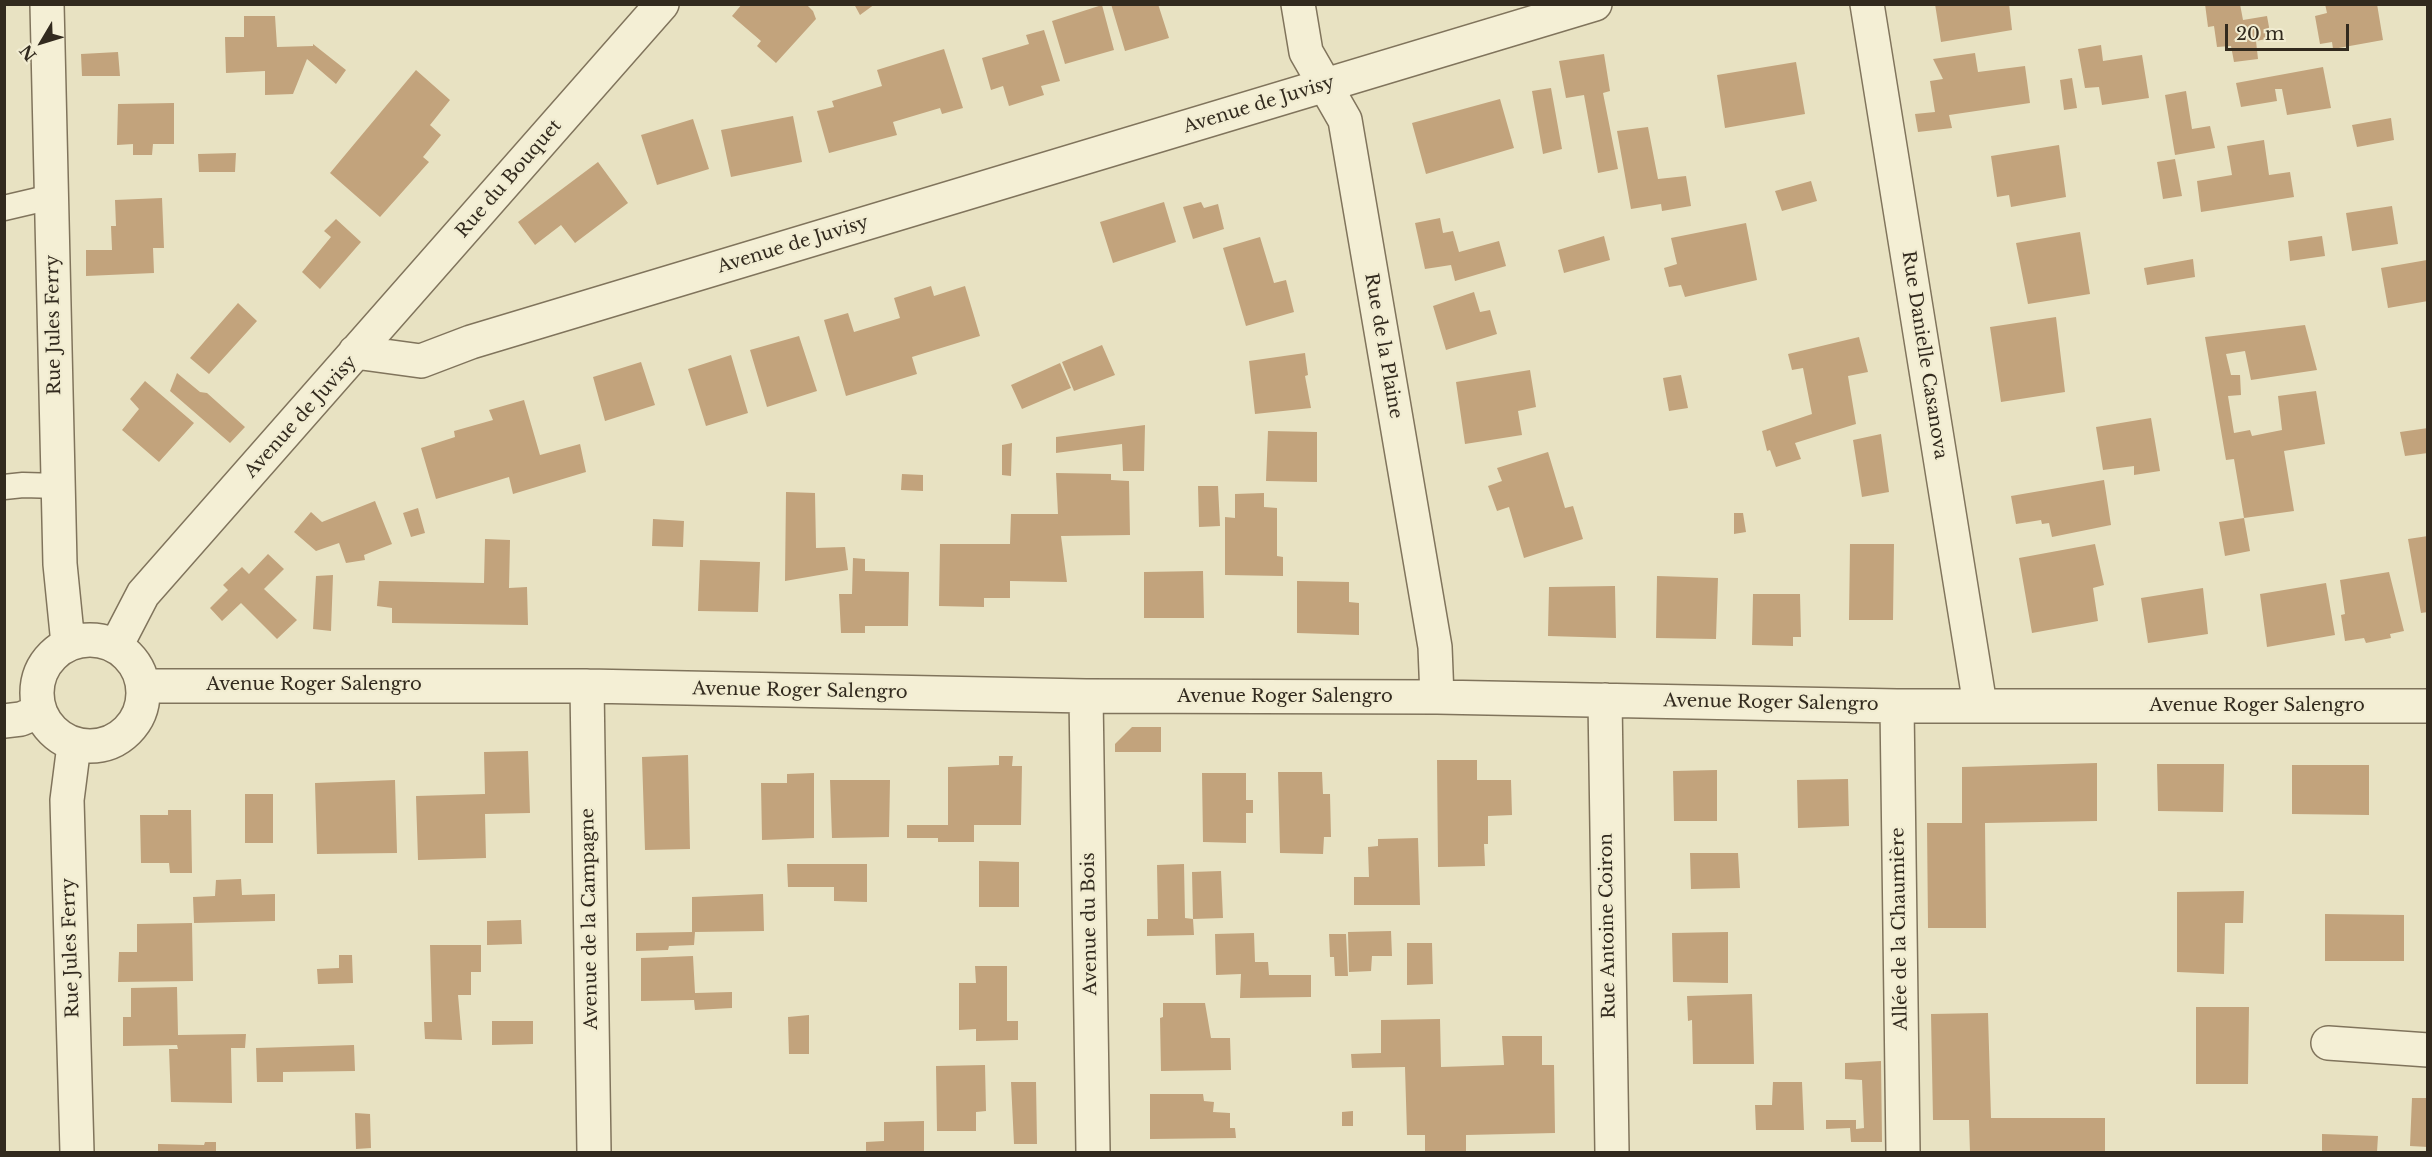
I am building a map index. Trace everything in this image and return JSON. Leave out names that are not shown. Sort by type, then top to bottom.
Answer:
[{"type":"street","name":"Rue Jules Ferry","points":[[47,4],[60,564],[68,644]]},
{"type":"street","name":"Rue de la Plaine","points":[[1298,4],[1306,52],[1345,120],[1435,647],[1437,697]]},
{"type":"street","name":"Avenue de Juvisy","points":[[116,646],[143,594],[355,352],[421,361],[471,342],[1596,4]]},
{"type":"street","name":"Rue Danielle Casanova","points":[[1867,4],[1980,705]]},
{"type":"street","name":"Rue du Bouquet","points":[[355,352],[648,11]]},
{"type":"street","points":[[84,640],[100,641],[116,646],[129,657],[138,670],[144,686],[143,704],[136,721],[125,735],[109,744],[92,747],[74,745],[59,738],[47,726],[40,711],[36,696],[41,672],[54,653],[68,644],[84,640]]},
{"type":"street","name":"Avenue Roger Salengro","points":[[144,686],[587,686],[1086,696],[1437,697],[1897,706],[2427,706]]},
{"type":"street","name":"Avenue de la Campagne","points":[[587,686],[594,1152]]},
{"type":"street","name":"Avenue du Bois","points":[[1086,696],[1094,1152]]},
{"type":"street","name":"Rue Antoine Coiron","points":[[1605,700],[1612,1152]]},
{"type":"street","name":"Allée de la Chaumière","points":[[1897,706],[1903,1152]]},
{"type":"street","points":[[4,721],[21,719],[40,711]]},
{"type":"street","name":"Rue Jules Ferry","points":[[74,745],[67,800],[77,1152]]},
{"type":"street","points":[[2328,1043],[2427,1050]]},
{"type":"lane","points":[[4,208],[51,197]]},
{"type":"lane","points":[[4,488],[23,485],[58,486]]},
{"type":"building","points":[[742,4],[806,4],[813,11],[816,19],[776,63],[757,46],[761,41],[732,16]]},
{"type":"building","points":[[854,4],[875,4],[860,15]]},
{"type":"building","points":[[1111,4],[1158,4],[1169,38],[1125,51]]},
{"type":"building","points":[[1935,4],[2009,4],[2012,30],[1941,42]]},
{"type":"building","points":[[2205,4],[2240,4],[2243,20],[2267,16],[2271,38],[2256,41],[2258,59],[2234,62],[2231,46],[2217,47],[2214,26],[2208,27]]},
{"type":"building","points":[[2325,4],[2377,4],[2383,40],[2333,49],[2332,42],[2320,44],[2315,16],[2327,13]]},
{"type":"building","points":[[1102,5],[1114,50],[1065,64],[1052,21]]},
{"type":"building","points":[[244,16],[275,16],[277,47],[313,46],[313,44],[346,70],[336,84],[307,59],[293,94],[265,95],[265,71],[226,73],[225,37],[244,37]]},
{"type":"building","points":[[1044,30],[1060,81],[1041,86],[1044,95],[1009,106],[1003,86],[991,90],[982,58],[1029,44],[1026,35]]},
{"type":"building","points":[[2101,45],[2103,61],[2142,55],[2149,98],[2102,105],[2099,87],[2085,88],[2078,49]]},
{"type":"building","points":[[944,49],[963,108],[942,114],[940,108],[893,122],[897,135],[829,153],[817,111],[834,107],[832,101],[882,86],[877,70]]},
{"type":"building","points":[[118,52],[120,76],[82,76],[81,54]]},
{"type":"building","points":[[1975,53],[1978,72],[2025,66],[2030,103],[1949,115],[1952,128],[1918,132],[1915,114],[1935,112],[1930,81],[1943,79],[1933,59]]},
{"type":"building","points":[[1604,54],[1610,91],[1603,93],[1618,169],[1598,173],[1584,95],[1566,98],[1559,61]]},
{"type":"building","points":[[1796,62],[1805,114],[1725,128],[1717,75]]},
{"type":"building","points":[[2323,67],[2331,108],[2287,115],[2282,89],[2275,89],[2277,101],[2241,107],[2236,83]]},
{"type":"building","points":[[416,70],[450,100],[430,125],[441,135],[423,157],[429,162],[380,217],[330,173]]},
{"type":"building","points":[[2072,78],[2077,108],[2064,110],[2060,80]]},
{"type":"building","points":[[1551,88],[1562,149],[1543,154],[1532,91]]},
{"type":"building","points":[[2186,91],[2192,129],[2210,126],[2215,148],[2175,155],[2165,95]]},
{"type":"building","points":[[1500,99],[1514,148],[1426,174],[1412,123]]},
{"type":"building","points":[[174,103],[174,144],[153,144],[152,155],[133,155],[133,144],[117,145],[118,104]]},
{"type":"building","points":[[793,116],[802,162],[731,177],[721,130]]},
{"type":"building","points":[[2391,118],[2394,140],[2357,147],[2352,125]]},
{"type":"building","points":[[693,119],[709,169],[657,185],[641,135]]},
{"type":"building","points":[[1648,127],[1658,179],[1686,176],[1691,206],[1662,211],[1661,204],[1631,209],[1617,131]]},
{"type":"building","points":[[2264,140],[2269,175],[2290,172],[2294,197],[2201,212],[2197,181],[2232,175],[2227,146]]},
{"type":"building","points":[[2059,145],[2066,197],[2011,207],[2009,195],[1997,197],[1991,156]]},
{"type":"building","points":[[236,153],[235,172],[199,172],[198,154]]},
{"type":"building","points":[[2175,159],[2182,196],[2163,199],[2157,162]]},
{"type":"building","points":[[598,162],[628,203],[575,243],[561,225],[535,245],[518,222]]},
{"type":"building","points":[[1811,181],[1817,201],[1782,211],[1775,191]]},
{"type":"building","points":[[162,198],[164,248],[153,248],[154,273],[86,276],[86,250],[112,250],[111,226],[116,226],[115,200]]},
{"type":"building","points":[[1164,202],[1176,242],[1113,263],[1100,222]]},
{"type":"building","points":[[1201,202],[1204,208],[1218,204],[1224,229],[1193,239],[1183,207]]},
{"type":"building","points":[[2392,206],[2398,244],[2352,251],[2346,213]]},
{"type":"building","points":[[1440,218],[1443,233],[1453,231],[1459,252],[1499,241],[1506,266],[1455,281],[1451,265],[1425,269],[1415,223]]},
{"type":"building","points":[[336,219],[361,242],[320,289],[302,272],[331,237],[324,231]]},
{"type":"building","points":[[1746,223],[1757,280],[1685,297],[1681,285],[1669,287],[1664,268],[1677,264],[1671,238]]},
{"type":"building","points":[[2080,232],[2090,294],[2028,304],[2016,243]]},
{"type":"building","points":[[1604,236],[1610,260],[1564,273],[1558,250]]},
{"type":"building","points":[[2322,236],[2325,256],[2290,261],[2288,241]]},
{"type":"building","points":[[1260,237],[1274,283],[1286,280],[1294,312],[1246,326],[1223,248]]},
{"type":"building","points":[[2193,259],[2195,277],[2147,285],[2144,268]]},
{"type":"building","points":[[2427,260],[2428,301],[2388,308],[2381,268]]},
{"type":"building","points":[[931,286],[934,296],[965,286],[980,336],[912,357],[917,374],[846,396],[824,320],[848,313],[854,332],[900,318],[894,298]]},
{"type":"building","points":[[1474,292],[1480,312],[1490,310],[1497,334],[1446,350],[1433,306]]},
{"type":"building","points":[[238,303],[257,321],[209,374],[190,358]]},
{"type":"building","points":[[2056,317],[2065,392],[2001,402],[1990,327]]},
{"type":"building","points":[[2305,325],[2317,370],[2251,380],[2245,351],[2226,354],[2231,375],[2240,375],[2241,395],[2228,396],[2234,433],[2250,430],[2252,436],[2282,430],[2278,396],[2316,391],[2325,444],[2284,451],[2294,511],[2244,518],[2234,459],[2226,460],[2205,337]]},
{"type":"building","points":[[799,336],[817,391],[767,407],[750,350]]},
{"type":"building","points":[[1859,337],[1868,372],[1848,376],[1856,424],[1795,443],[1801,459],[1776,467],[1770,450],[1767,451],[1762,431],[1812,414],[1803,368],[1792,370],[1788,354]]},
{"type":"building","points":[[1102,345],[1115,375],[1074,391],[1062,362]]},
{"type":"building","points":[[1305,353],[1308,375],[1305,376],[1311,408],[1255,414],[1249,361]]},
{"type":"building","points":[[731,355],[748,413],[706,426],[688,369]]},
{"type":"building","points":[[641,362],[655,405],[605,421],[593,377]]},
{"type":"building","points":[[1060,363],[1071,388],[1022,409],[1011,385]]},
{"type":"building","points":[[1530,370],[1536,407],[1518,411],[1522,435],[1465,444],[1456,382]]},
{"type":"building","points":[[177,373],[200,392],[207,393],[245,427],[230,443],[170,391]]},
{"type":"building","points":[[1681,375],[1688,408],[1669,411],[1663,378]]},
{"type":"building","points":[[145,381],[194,423],[159,462],[122,430],[139,409],[130,399]]},
{"type":"building","points":[[524,400],[540,455],[580,444],[586,472],[513,494],[509,477],[436,499],[421,448],[455,437],[454,431],[493,420],[489,410]]},
{"type":"building","points":[[2151,418],[2160,471],[2134,475],[2134,466],[2103,470],[2096,427]]},
{"type":"building","points":[[1145,425],[1144,471],[1123,471],[1122,444],[1056,453],[1056,437]]},
{"type":"building","points":[[2428,428],[2428,453],[2405,456],[2400,432]]},
{"type":"building","points":[[1268,431],[1317,432],[1317,482],[1266,481]]},
{"type":"building","points":[[1881,434],[1889,492],[1862,497],[1853,440]]},
{"type":"building","points":[[1012,443],[1011,476],[1002,475],[1002,445]]},
{"type":"building","points":[[1548,452],[1565,508],[1573,506],[1583,539],[1524,558],[1509,507],[1497,511],[1488,486],[1502,481],[1497,468]]},
{"type":"building","points":[[1056,473],[1111,474],[1111,480],[1129,481],[1130,535],[1061,536],[1067,582],[1010,581],[1010,598],[984,598],[984,607],[939,606],[940,544],[1010,544],[1011,514],[1058,514]]},
{"type":"building","points":[[902,474],[923,475],[923,491],[901,490]]},
{"type":"building","points":[[2104,480],[2111,525],[2052,537],[2049,523],[2042,524],[2041,520],[2016,524],[2011,496]]},
{"type":"building","points":[[1198,486],[1218,486],[1220,526],[1199,527]]},
{"type":"building","points":[[786,492],[815,493],[816,548],[845,547],[848,570],[785,581]]},
{"type":"building","points":[[1264,493],[1264,507],[1277,508],[1277,556],[1283,557],[1283,576],[1225,575],[1225,517],[1235,518],[1235,494]]},
{"type":"building","points":[[375,501],[392,544],[364,555],[365,560],[346,563],[339,543],[316,551],[294,532],[311,512],[322,522]]},
{"type":"building","points":[[418,508],[425,533],[411,537],[403,513]]},
{"type":"building","points":[[1734,513],[1743,513],[1746,532],[1734,534]]},
{"type":"building","points":[[2244,518],[2250,551],[2225,556],[2219,522]]},
{"type":"building","points":[[653,519],[684,521],[683,547],[652,546]]},
{"type":"building","points":[[2428,536],[2428,612],[2421,613],[2408,539]]},
{"type":"building","points":[[485,539],[510,540],[509,588],[527,587],[528,625],[392,623],[392,608],[377,606],[379,581],[484,583]]},
{"type":"building","points":[[1850,544],[1894,544],[1893,620],[1849,620]]},
{"type":"building","points":[[2095,544],[2104,585],[2093,588],[2098,621],[2032,633],[2019,558]]},
{"type":"building","points":[[268,554],[284,569],[264,589],[297,620],[277,639],[241,603],[222,621],[210,608],[228,590],[223,585],[242,567],[249,574]]},
{"type":"building","points":[[853,558],[865,559],[865,571],[909,572],[908,626],[865,626],[865,633],[841,633],[839,594],[852,594]]},
{"type":"building","points":[[700,560],[760,562],[758,612],[698,611]]},
{"type":"building","points":[[1203,571],[1204,618],[1144,618],[1144,572]]},
{"type":"building","points":[[2389,572],[2404,631],[2390,634],[2391,638],[2366,643],[2364,638],[2345,641],[2341,615],[2345,614],[2340,580]]},
{"type":"building","points":[[333,575],[331,631],[313,629],[316,576]]},
{"type":"building","points":[[1657,576],[1718,578],[1716,639],[1656,638]]},
{"type":"building","points":[[1297,581],[1349,582],[1349,602],[1359,603],[1359,635],[1297,633]]},
{"type":"building","points":[[2326,583],[2335,635],[2267,647],[2260,594]]},
{"type":"building","points":[[1615,586],[1616,638],[1548,636],[1549,587]]},
{"type":"building","points":[[2203,588],[2208,634],[2148,643],[2141,598]]},
{"type":"building","points":[[1753,594],[1800,594],[1801,637],[1793,637],[1793,646],[1752,645]]},
{"type":"building","points":[[1132,727],[1161,727],[1161,752],[1115,752],[1115,744]]},
{"type":"building","points":[[528,751],[530,813],[485,814],[486,858],[418,860],[416,796],[485,794],[484,752]]},
{"type":"building","points":[[688,755],[690,849],[645,850],[642,757]]},
{"type":"building","points":[[999,756],[1013,756],[1012,766],[1022,766],[1021,825],[974,825],[974,842],[938,842],[938,838],[907,838],[907,825],[948,825],[948,767],[999,765]]},
{"type":"building","points":[[1437,760],[1477,760],[1477,780],[1511,780],[1512,815],[1488,816],[1488,844],[1484,844],[1485,866],[1438,867]]},
{"type":"building","points":[[2097,763],[2097,821],[1985,823],[1986,928],[1928,928],[1927,823],[1962,823],[1962,767]]},
{"type":"building","points":[[2157,764],[2224,764],[2223,812],[2158,811]]},
{"type":"building","points":[[2292,765],[2369,765],[2369,815],[2292,814]]},
{"type":"building","points":[[1717,770],[1717,821],[1674,821],[1673,771]]},
{"type":"building","points":[[1278,772],[1322,772],[1323,794],[1330,794],[1331,837],[1324,837],[1323,854],[1280,853]]},
{"type":"building","points":[[814,773],[814,838],[762,840],[761,783],[787,783],[787,774]]},
{"type":"building","points":[[1202,773],[1246,773],[1246,800],[1253,800],[1253,813],[1246,813],[1246,843],[1203,842]]},
{"type":"building","points":[[1848,779],[1849,826],[1798,828],[1797,780]]},
{"type":"building","points":[[395,780],[397,853],[317,854],[315,783]]},
{"type":"building","points":[[830,780],[890,780],[889,837],[832,838]]},
{"type":"building","points":[[245,794],[273,794],[273,843],[245,843]]},
{"type":"building","points":[[168,810],[191,810],[192,873],[170,873],[169,863],[141,863],[140,815],[168,815]]},
{"type":"building","points":[[1418,838],[1420,905],[1354,905],[1354,877],[1369,877],[1368,847],[1378,846],[1378,839]]},
{"type":"building","points":[[1690,853],[1738,853],[1740,888],[1691,889]]},
{"type":"building","points":[[979,861],[1019,862],[1019,907],[979,907]]},
{"type":"building","points":[[787,864],[867,864],[867,902],[834,901],[834,887],[788,887]]},
{"type":"building","points":[[1184,864],[1185,918],[1193,919],[1194,935],[1147,936],[1147,919],[1158,919],[1157,865]]},
{"type":"building","points":[[1221,871],[1223,918],[1193,919],[1192,872]]},
{"type":"building","points":[[241,879],[242,895],[275,894],[275,921],[194,923],[193,897],[215,896],[216,880]]},
{"type":"building","points":[[2244,891],[2243,923],[2225,923],[2224,974],[2177,972],[2177,892]]},
{"type":"building","points":[[763,894],[764,931],[695,932],[694,945],[669,946],[668,950],[636,951],[636,933],[692,932],[692,897]]},
{"type":"building","points":[[2325,914],[2404,915],[2404,961],[2325,961]]},
{"type":"building","points":[[521,920],[522,944],[487,945],[487,921]]},
{"type":"building","points":[[192,923],[193,981],[118,982],[119,952],[137,952],[137,924]]},
{"type":"building","points":[[1391,931],[1392,956],[1372,956],[1371,971],[1349,972],[1348,932]]},
{"type":"building","points":[[1728,932],[1728,983],[1673,982],[1672,933]]},
{"type":"building","points":[[1254,933],[1255,962],[1268,962],[1269,975],[1311,975],[1311,997],[1240,998],[1241,974],[1216,975],[1215,934]]},
{"type":"building","points":[[1329,934],[1346,934],[1348,976],[1335,976],[1334,957],[1330,957]]},
{"type":"building","points":[[1407,943],[1432,943],[1433,984],[1407,985]]},
{"type":"building","points":[[430,945],[481,945],[481,972],[471,972],[471,995],[458,995],[462,1040],[425,1039],[424,1022],[432,1022]]},
{"type":"building","points":[[339,955],[352,955],[353,983],[318,984],[317,969],[339,968]]},
{"type":"building","points":[[693,956],[695,993],[732,992],[732,1008],[695,1010],[694,1000],[641,1001],[641,958]]},
{"type":"building","points":[[975,966],[1007,966],[1007,1021],[1018,1021],[1018,1040],[976,1041],[976,1029],[959,1030],[959,983],[976,983]]},
{"type":"building","points":[[177,987],[178,1035],[246,1034],[245,1048],[231,1048],[232,1103],[171,1102],[169,1049],[178,1049],[177,1045],[123,1046],[123,1017],[131,1017],[131,988]]},
{"type":"building","points":[[1752,994],[1754,1064],[1693,1064],[1692,1020],[1688,1021],[1687,996]]},
{"type":"building","points":[[1163,1003],[1205,1003],[1211,1038],[1230,1038],[1231,1070],[1161,1071],[1160,1018],[1163,1017]]},
{"type":"building","points":[[2196,1007],[2249,1007],[2248,1084],[2196,1084]]},
{"type":"building","points":[[1988,1013],[1991,1118],[2105,1118],[2105,1152],[1970,1152],[1969,1120],[1933,1120],[1931,1014]]},
{"type":"building","points":[[809,1015],[809,1054],[789,1054],[788,1017]]},
{"type":"building","points":[[1440,1019],[1441,1067],[1504,1065],[1502,1036],[1542,1036],[1542,1065],[1554,1065],[1555,1133],[1466,1135],[1466,1152],[1425,1152],[1425,1135],[1407,1135],[1405,1067],[1352,1068],[1351,1054],[1381,1053],[1381,1020]]},
{"type":"building","points":[[492,1021],[533,1021],[533,1044],[492,1045]]},
{"type":"building","points":[[354,1045],[355,1071],[283,1072],[283,1082],[257,1082],[256,1048]]},
{"type":"building","points":[[1881,1061],[1882,1142],[1851,1142],[1850,1128],[1826,1129],[1826,1120],[1856,1120],[1856,1129],[1864,1128],[1862,1080],[1845,1079],[1845,1063]]},
{"type":"building","points":[[985,1065],[986,1111],[976,1112],[976,1131],[937,1131],[936,1066]]},
{"type":"building","points":[[1011,1082],[1036,1082],[1037,1144],[1014,1144]]},
{"type":"building","points":[[1773,1082],[1802,1082],[1804,1130],[1756,1130],[1755,1105],[1772,1105]]},
{"type":"building","points":[[1150,1094],[1203,1094],[1204,1101],[1214,1102],[1213,1112],[1230,1113],[1230,1128],[1235,1128],[1236,1138],[1150,1139]]},
{"type":"building","points":[[2412,1098],[2428,1098],[2428,1147],[2410,1146]]},
{"type":"building","points":[[1353,1111],[1353,1126],[1342,1126],[1342,1112]]},
{"type":"building","points":[[355,1113],[370,1114],[371,1148],[356,1149]]},
{"type":"building","points":[[924,1121],[924,1152],[866,1152],[866,1142],[884,1141],[884,1122]]},
{"type":"building","points":[[2322,1134],[2378,1136],[2377,1152],[2322,1152]]},
{"type":"building","points":[[205,1142],[216,1142],[216,1152],[158,1152],[158,1144],[204,1145]]}]
